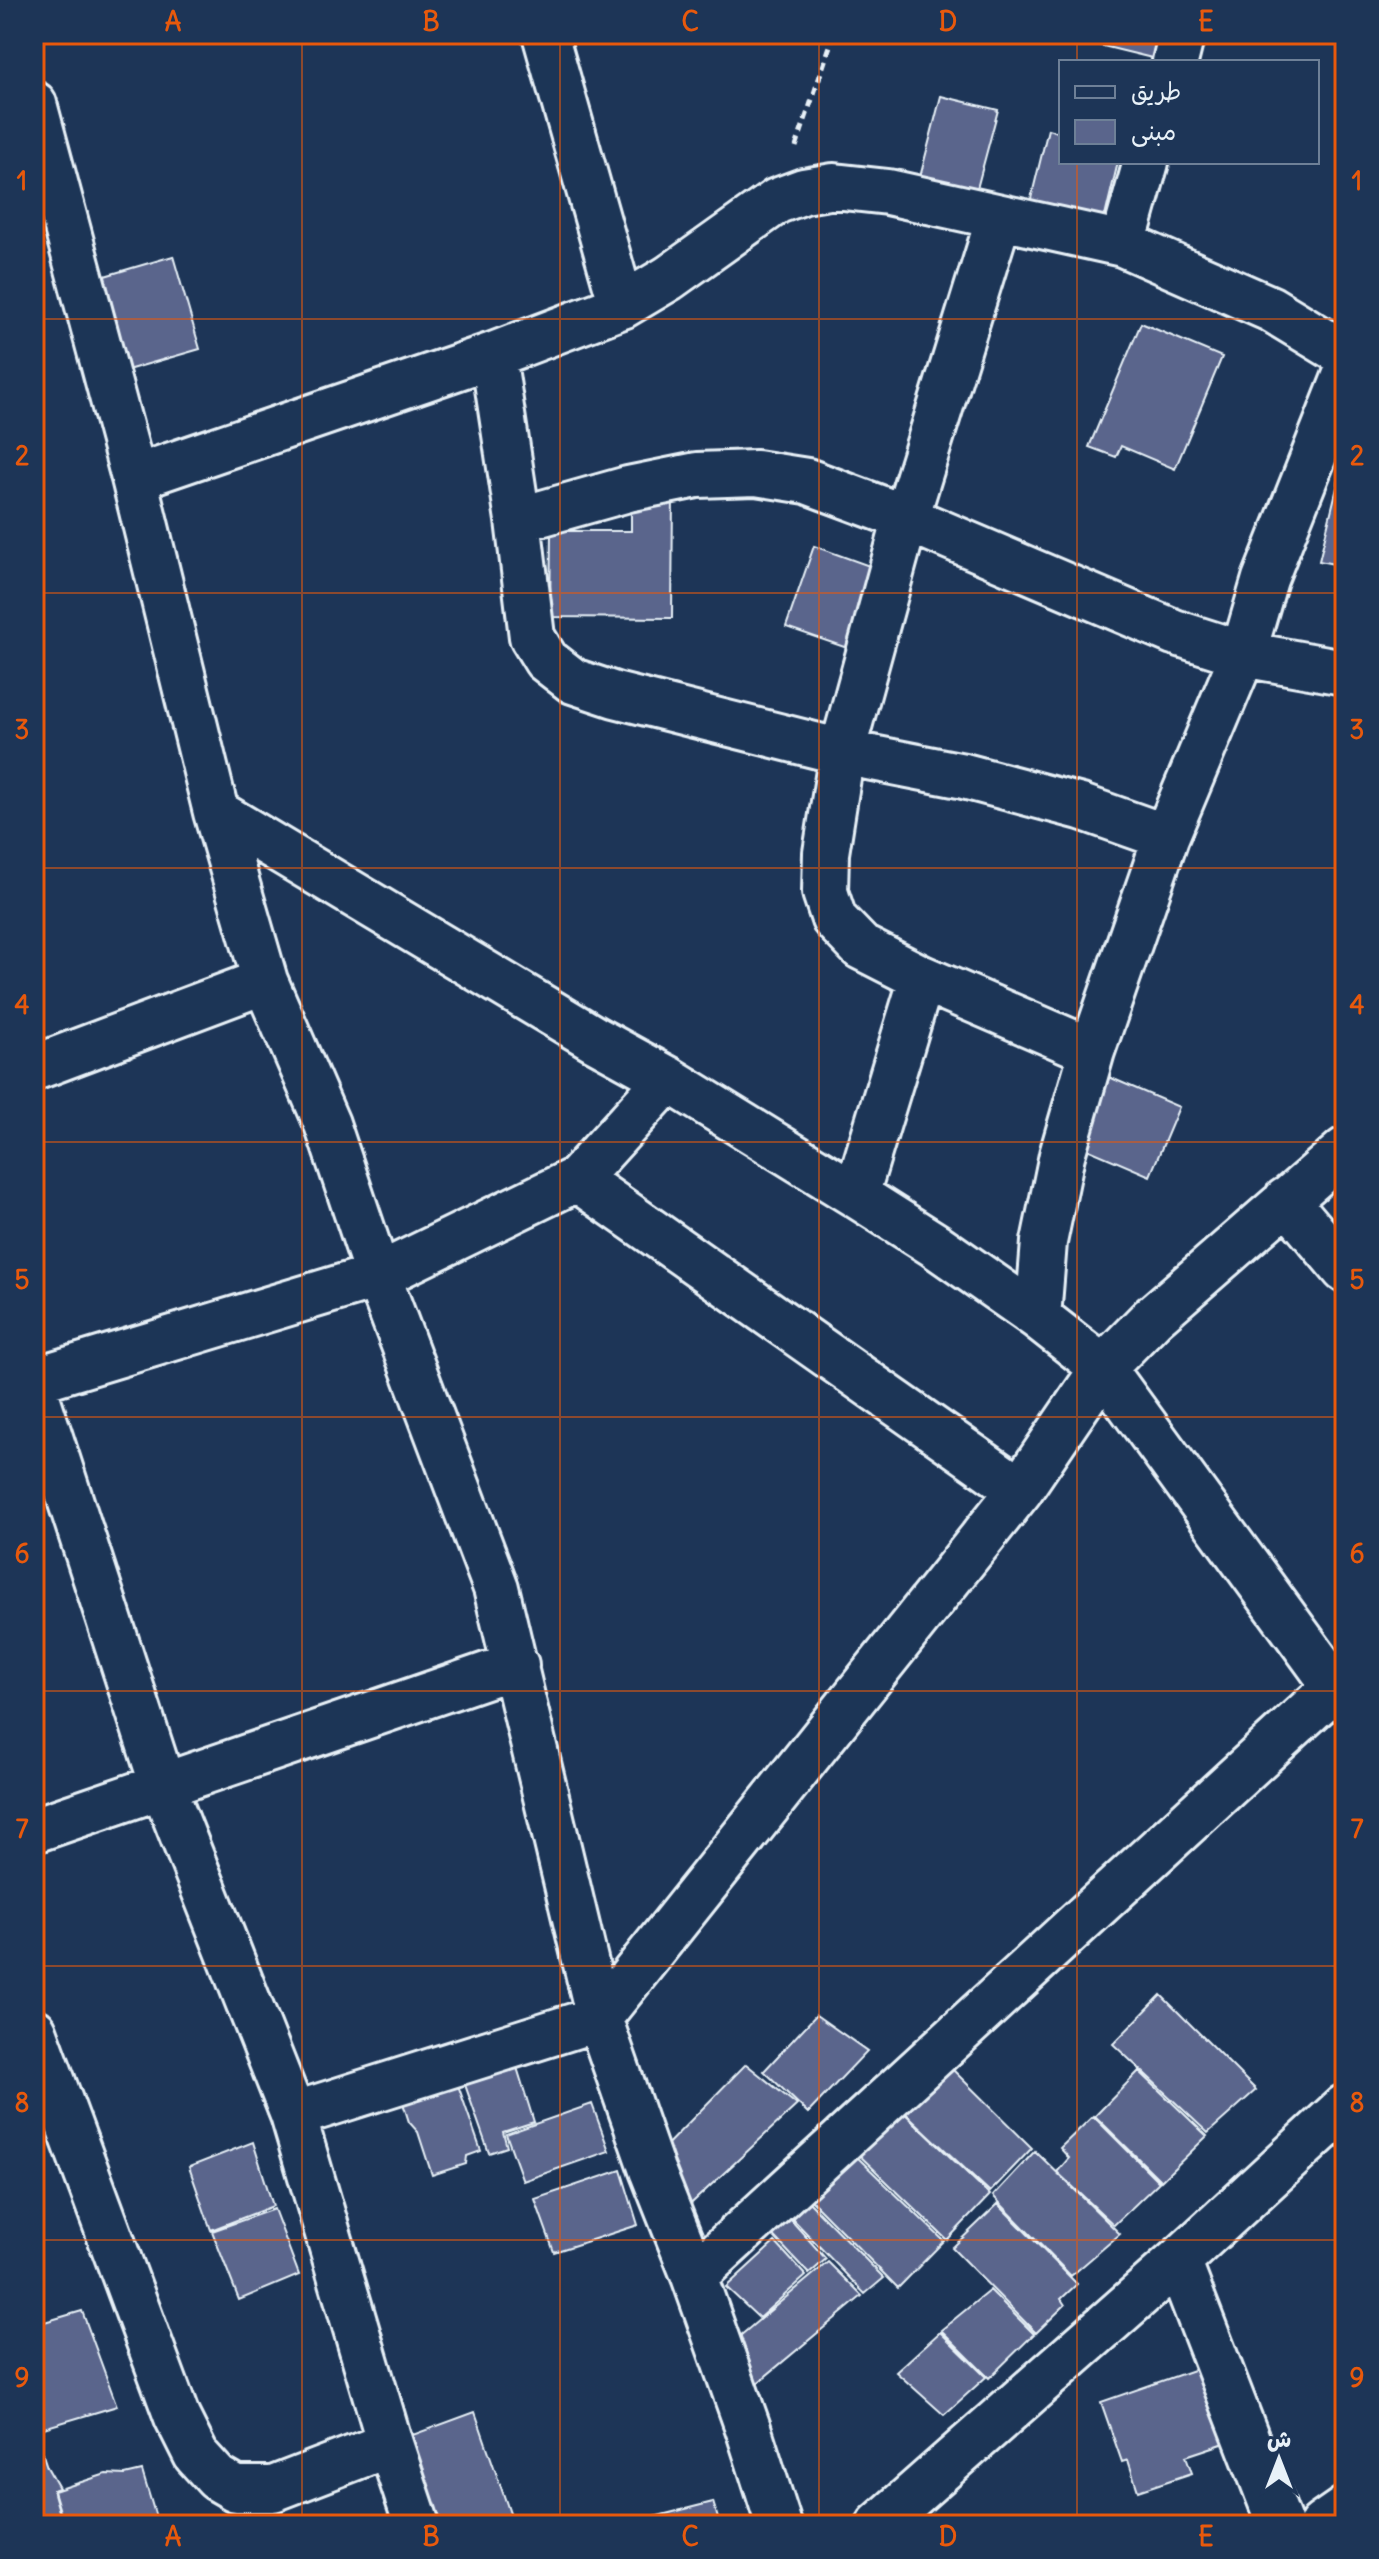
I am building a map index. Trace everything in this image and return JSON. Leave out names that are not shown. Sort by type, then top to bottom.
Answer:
[{"type":"street","points":[[545,34],[622,306]]},
{"type":"street","points":[[1176,60],[1182,34]]},
{"type":"street","points":[[34,104],[134,478],[216,812],[265,981],[327,1124],[378,1276],[496,1588],[599,2018],[652,2170],[694,2276],[779,2525]]},
{"type":"street","points":[[1123,244],[1145,164]]},
{"type":"street","points":[[134,478],[493,355],[622,306],[669,278],[777,201],[804,191],[834,186],[888,192],[1123,244],[1271,309],[1345,354]]},
{"type":"street","points":[[999,218],[906,518],[842,752],[826,853],[825,892],[834,919],[861,947],[922,978],[1092,1051]]},
{"type":"street","points":[[493,355],[532,637],[546,660],[573,681],[615,695],[842,752],[964,776],[1081,807],[1166,837]]},
{"type":"street","points":[[1038,1317],[1044,1242],[1059,1169],[1092,1051],[1166,837],[1243,654],[1265,579],[1345,377]]},
{"type":"street","points":[[518,520],[628,489],[697,475],[756,473],[807,481],[906,518],[1174,632],[1243,654],[1345,670]]},
{"type":"street","points":[[216,812],[582,1031],[668,1079],[935,1245],[1038,1317],[1103,1368],[1341,1689],[694,2276]]},
{"type":"street","points":[[856,1195],[922,978]]},
{"type":"street","points":[[34,1068],[265,981]]},
{"type":"street","points":[[34,1380],[378,1276],[577,1179],[668,1079]]},
{"type":"street","points":[[293,2115],[599,2018],[1020,1490],[1103,1368],[1152,1318],[1345,1150]]},
{"type":"street","points":[[577,1179],[1020,1490]]},
{"type":"street","points":[[1286,1200],[1345,1270]]},
{"type":"street","points":[[34,1388],[163,1786],[293,2115],[417,2525]]},
{"type":"street","points":[[34,1830],[516,1665]]},
{"type":"street","points":[[34,2031],[177,2417],[196,2455],[217,2478],[236,2489],[273,2489],[390,2444]]},
{"type":"street","points":[[879,2525],[1178,2261],[1345,2107]]},
{"type":"street","points":[[1178,2261],[1280,2525]]},
{"type":"street","points":[[1322,2525],[1345,2509]]},
{"type":"path","points":[[777,201],[834,34]]},
{"type":"building","points":[[1066,34],[1157,34],[1152,58],[1066,37]]},
{"type":"building","points":[[941,96],[998,110],[975,196],[919,181]]},
{"type":"building","points":[[1048,129],[1059,132],[1059,164],[1118,164],[1102,229],[1028,211]]},
{"type":"building","points":[[173,256],[200,349],[117,373],[91,280]]},
{"type":"building","points":[[1141,323],[1222,357],[1175,469],[1121,446],[1116,457],[1089,447]]},
{"type":"building","points":[[1345,455],[1345,596],[1332,593],[1339,565],[1319,561]]},
{"type":"building","points":[[631,493],[673,493],[672,618],[550,617],[551,531],[631,531]]},
{"type":"building","points":[[814,546],[878,569],[850,649],[786,627]]},
{"type":"building","points":[[1109,1077],[1179,1107],[1150,1176],[1080,1146]]},
{"type":"building","points":[[1161,1995],[1256,2090],[1208,2133],[1113,2044]]},
{"type":"building","points":[[816,2015],[867,2051],[808,2113],[764,2071]]},
{"type":"building","points":[[515,2061],[534,2122],[503,2132],[507,2147],[489,2153],[463,2079]]},
{"type":"building","points":[[945,2062],[1032,2148],[990,2192],[898,2106]]},
{"type":"building","points":[[746,2064],[797,2105],[681,2213],[654,2158]]},
{"type":"building","points":[[452,2068],[481,2151],[467,2156],[466,2164],[432,2175],[418,2132],[409,2122],[398,2087]]},
{"type":"building","points":[[1139,2071],[1207,2136],[1161,2181],[1095,2116]]},
{"type":"building","points":[[592,2104],[609,2151],[523,2181],[506,2134]]},
{"type":"building","points":[[898,2107],[990,2195],[947,2240],[856,2152]]},
{"type":"building","points":[[1093,2116],[1159,2182],[1114,2225],[1057,2172],[1069,2158],[1060,2148]]},
{"type":"building","points":[[253,2142],[273,2206],[211,2230],[189,2167]]},
{"type":"building","points":[[1035,2151],[1120,2234],[1071,2276],[993,2196]]},
{"type":"building","points":[[854,2154],[944,2241],[898,2288],[809,2198]]},
{"type":"building","points":[[621,2170],[638,2225],[554,2252],[535,2199]]},
{"type":"building","points":[[805,2198],[884,2278],[865,2294],[788,2214]]},
{"type":"building","points":[[998,2204],[1077,2284],[1061,2299],[1065,2305],[1036,2333],[952,2248]]},
{"type":"building","points":[[274,2209],[299,2275],[239,2300],[212,2231]]},
{"type":"building","points":[[782,2210],[826,2259],[809,2274],[764,2226]]},
{"type":"building","points":[[775,2242],[806,2276],[759,2318],[726,2287]]},
{"type":"building","points":[[828,2262],[862,2296],[749,2390],[734,2341]]},
{"type":"building","points":[[990,2290],[1034,2334],[989,2378],[941,2330]]},
{"type":"building","points":[[82,2311],[117,2406],[34,2431],[34,2325]]},
{"type":"building","points":[[940,2332],[986,2377],[944,2415],[896,2372]]},
{"type":"building","points":[[1199,2368],[1225,2443],[1186,2456],[1192,2473],[1138,2491],[1128,2460],[1122,2462],[1101,2402]]},
{"type":"building","points":[[475,2412],[514,2525],[436,2525],[407,2437]]},
{"type":"building","points":[[41,2449],[59,2488],[53,2490],[63,2525],[34,2525],[34,2451]]},
{"type":"building","points":[[142,2471],[158,2524],[64,2525],[54,2491],[106,2474],[125,2475]]},
{"type":"building","points":[[713,2502],[720,2525],[622,2525]]}]
